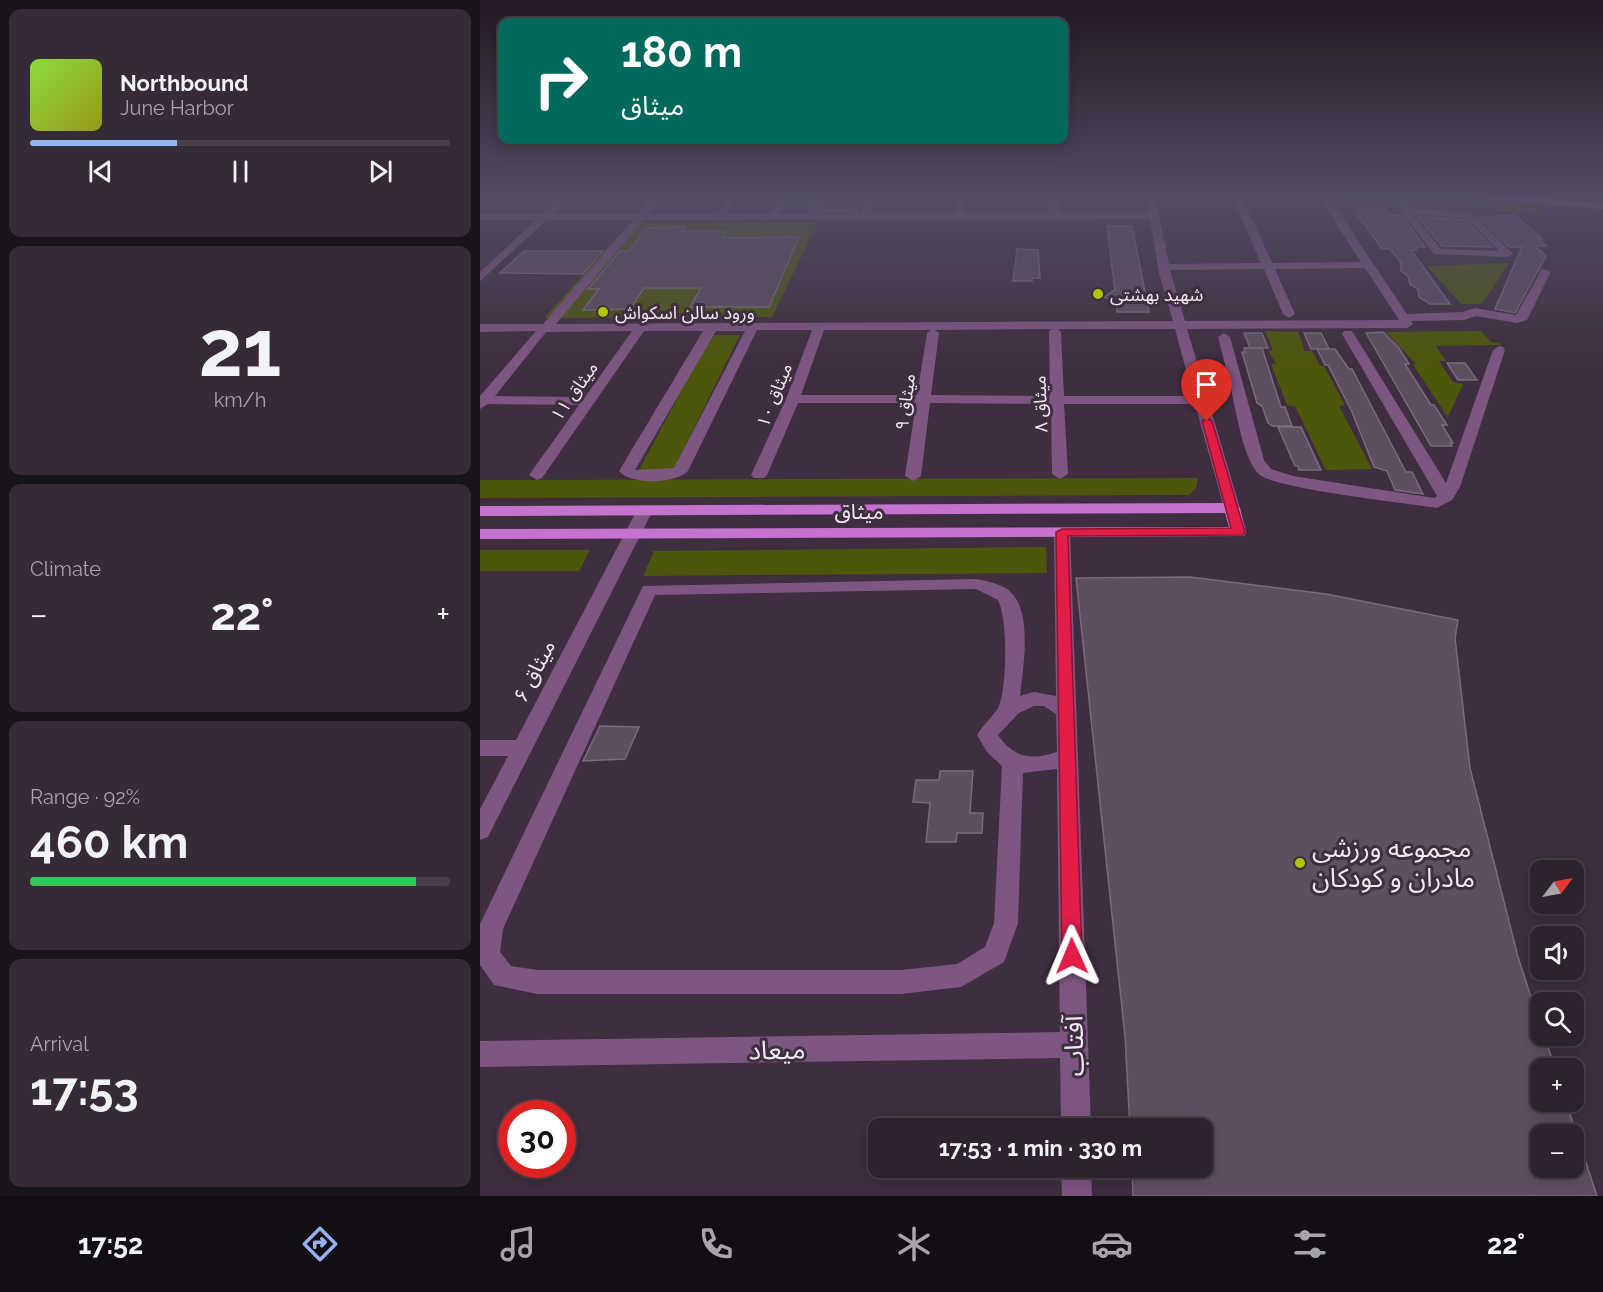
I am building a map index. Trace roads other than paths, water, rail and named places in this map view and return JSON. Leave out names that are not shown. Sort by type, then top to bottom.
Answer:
[{"type":"main road","name":"میثاق","points":[[480,510],[1232,508],[1238,532],[480,534]]},
{"type":"street","points":[[483,273],[506,252]]},
{"type":"street","points":[[481,402],[611,252]]},
{"type":"street","points":[[1161,252],[1232,508]]},
{"type":"street","points":[[1262,252],[1289,314]]},
{"type":"street","points":[[1359,252],[1405,321]]},
{"type":"street","points":[[1438,252],[1508,254],[1506,252]]},
{"type":"street","points":[[1164,267],[1368,265]]},
{"type":"street","points":[[480,328],[544,331],[711,327],[1180,327],[1405,321],[1464,316],[1475,312],[1517,319],[1523,316],[1546,271]]},
{"type":"street","points":[[711,327],[627,471],[631,474],[668,475],[680,471],[753,327]]},
{"type":"street","name":"میثاق ۱۰","points":[[759,475],[794,399],[819,327]]},
{"type":"street","name":"میثاق ۱۱","points":[[537,475],[640,328]]},
{"type":"street","name":"میثاق ۸","points":[[1055,332],[1060,474]]},
{"type":"street","name":"میثاق ۹","points":[[913,476],[933,333]]},
{"type":"street","points":[[1348,334],[1446,497]]},
{"type":"street","points":[[1224,337],[1257,460],[1266,472],[1291,480],[1437,503],[1446,497],[1499,350]]},
{"type":"street","points":[[1195,379],[1234,380]]},
{"type":"street","points":[[794,399],[1201,399]]},
{"type":"street","points":[[481,402],[589,401]]},
{"type":"street","name":"میثاق ۶","points":[[480,831],[645,510]]},
{"type":"street","name":"آفتاب","points":[[1062,532],[1076,1118]]},
{"type":"street","points":[[1009,707],[1014,622],[1011,607],[1003,595],[989,587],[976,584],[649,590],[490,929],[487,954],[502,977],[537,982],[901,982],[961,975],[995,954],[1006,923],[1013,763]]},
{"type":"street","points":[[1066,711],[1049,699],[1028,700],[1009,707],[994,721],[987,735],[996,750],[1013,763],[1033,767],[1067,757]]},
{"type":"street","points":[[480,748],[521,748]]},
{"type":"street","name":"میعاد","points":[[480,1054],[1074,1045]]},
{"type":"street","points":[[1076,1178],[1077,1196]]},
{"type":"place","name":"شهید بهشتی","points":[[1098,294]]},
{"type":"place","name":"ورود سالن اسکواش","points":[[603,312]]},
{"type":"place","name":"مجموعه ورزشی مادران و کودکان","points":[[1300,863]]}]
